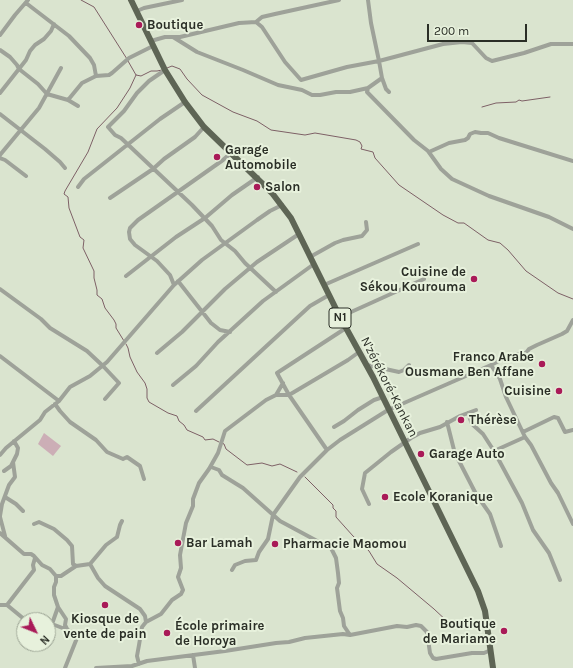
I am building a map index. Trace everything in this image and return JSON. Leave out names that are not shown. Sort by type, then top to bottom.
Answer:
[{"type":"highway","name":"N'zérékoré-Kankan","points":[[131,0],[165,70],[185,102],[204,127],[258,177],[283,205],[291,218],[340,317],[383,397],[388,410],[478,591],[485,611],[493,668]]},
{"type":"street","points":[[136,12],[144,8],[182,0]]},
{"type":"street","points":[[68,100],[82,83],[96,76],[109,75],[127,60],[152,43],[165,37],[180,37],[239,23],[256,22],[262,18],[275,14],[339,0]]},
{"type":"street","points":[[368,0],[382,78],[386,89],[389,92]]},
{"type":"street","points":[[0,35],[27,1],[69,36],[90,58],[94,65],[96,76]]},
{"type":"street","points":[[256,22],[262,27],[285,62],[301,80],[443,44],[462,42],[472,43],[486,58],[492,62],[551,44],[573,44]]},
{"type":"street","points":[[0,93],[26,60],[30,51],[35,45],[44,39],[54,24]]},
{"type":"street","points":[[173,37],[197,52],[278,85],[302,90],[312,95],[350,92],[368,88],[382,78]]},
{"type":"street","points":[[0,50],[10,57],[19,69],[38,84],[47,94],[68,100],[78,106]]},
{"type":"street","points":[[26,176],[0,156],[39,108],[61,68]]},
{"type":"street","points":[[165,70],[149,81],[137,93],[124,111],[108,127],[205,218],[225,244],[276,292]]},
{"type":"street","points":[[368,88],[367,92],[382,109],[414,140],[429,152],[441,169],[452,179],[489,196],[549,217],[573,229]]},
{"type":"street","points":[[78,187],[84,179],[160,119],[185,102]]},
{"type":"street","points":[[0,114],[45,149],[65,168]]},
{"type":"street","points":[[110,198],[153,169],[164,159],[195,137],[204,127]]},
{"type":"street","points":[[429,152],[449,143],[465,140],[470,134],[475,132],[488,133],[499,138],[573,161]]},
{"type":"street","points":[[174,285],[170,275],[151,256],[135,245],[130,239],[130,228],[138,220],[223,160],[232,152]]},
{"type":"street","points":[[126,276],[258,177]]},
{"type":"street","points":[[0,455],[14,441],[40,420],[45,412],[57,402],[70,387],[103,366],[178,281],[202,260],[270,211],[283,205]]},
{"type":"street","points":[[310,257],[339,242],[362,236],[367,230],[366,222]]},
{"type":"street","points":[[157,353],[182,332],[225,289],[250,268],[299,234]]},
{"type":"street","points":[[324,285],[418,244]]},
{"type":"street","points":[[173,385],[196,366],[218,342],[263,301],[314,264]]},
{"type":"street","points":[[340,317],[424,280]]},
{"type":"street","points":[[178,281],[215,327],[220,330],[230,332]]},
{"type":"street","points":[[0,289],[41,319],[50,328],[87,351],[103,366],[119,383],[105,399]]},
{"type":"street","points":[[196,411],[310,306],[329,295]]},
{"type":"street","points":[[232,570],[235,565],[245,561],[256,560],[268,538],[273,515],[300,477],[327,450],[340,440],[388,410],[491,365],[510,355],[526,353],[529,349],[567,331],[573,320]]},
{"type":"street","points":[[327,450],[289,396],[277,373],[346,328]]},
{"type":"street","points":[[139,664],[137,656],[142,627],[146,622],[161,614],[172,600],[181,594],[183,590],[178,577],[182,568],[180,554],[186,523],[193,506],[192,499],[199,483],[218,453],[225,431],[256,407],[276,396],[289,396],[359,352]]},
{"type":"street","points":[[0,356],[57,402],[60,411],[70,422],[96,440],[107,452],[123,459],[127,458],[140,466],[144,478]]},
{"type":"street","points":[[366,365],[399,372],[404,370],[409,365]]},
{"type":"street","points":[[491,365],[500,379],[506,397],[525,437],[561,499],[573,524]]},
{"type":"street","points":[[276,396],[283,383]]},
{"type":"street","points":[[334,427],[374,400],[383,397]]},
{"type":"street","points":[[369,504],[362,489],[365,473],[405,442],[420,433],[440,427],[476,410]]},
{"type":"street","points":[[468,413],[472,424],[482,434],[494,451],[522,503],[533,530],[548,553],[560,580]]},
{"type":"street","points":[[523,432],[554,417],[558,418],[565,432],[573,430]]},
{"type":"street","points":[[448,422],[454,450],[476,494],[490,514],[501,546]]},
{"type":"street","points":[[494,451],[525,437]]},
{"type":"street","points":[[4,470],[11,466],[17,454],[18,448],[14,441]]},
{"type":"street","points":[[13,462],[15,476],[9,485],[0,516],[2,535],[24,554],[31,554],[42,565],[50,569],[56,576],[54,595],[58,607],[66,618],[65,625],[67,629]]},
{"type":"street","points":[[210,467],[219,470],[222,475],[243,488],[273,515],[287,525],[319,542],[326,544],[331,548],[336,558],[338,573],[337,588],[340,611],[344,626],[350,635]]},
{"type":"street","points":[[5,497],[16,504],[23,511]]},
{"type":"street","points":[[56,576],[61,576],[76,566],[90,564],[103,549],[117,537],[122,521]]},
{"type":"street","points":[[34,524],[39,522],[54,528],[67,540],[72,546],[73,564],[76,566]]},
{"type":"street","points":[[0,610],[34,570],[33,564],[35,558]]},
{"type":"street","points":[[90,564],[98,578],[105,586],[140,609],[145,616],[146,622]]},
{"type":"street","points":[[3,605],[16,614]]},
{"type":"street","points":[[56,613],[58,607]]},
{"type":"street","points":[[56,625],[73,632],[77,638],[65,668]]},
{"type":"street","points":[[96,668],[132,667],[147,661],[289,642],[305,638],[343,634],[350,635],[397,626],[407,627],[416,625],[422,626],[427,632],[430,653],[433,658],[436,659],[472,652],[484,653],[491,650]]},
{"type":"street","points":[[193,655],[195,668]]},
{"type":"shaded area","points":[[44,433],[61,446],[53,456],[38,444]]},
{"type":"waterway","points":[[81,0],[94,7],[127,59]]},
{"type":"waterway","points":[[128,61],[136,75],[141,76],[151,71],[162,70]]},
{"type":"waterway","points":[[167,68],[172,66],[180,69],[202,95],[233,112],[257,121],[271,130],[305,135],[315,133],[360,142],[362,146],[361,149],[373,152],[375,158],[399,185],[443,215],[458,223],[464,223],[488,240],[500,243],[526,271],[558,293],[573,299]]},
{"type":"waterway","points":[[124,341],[116,328],[114,320],[105,308],[102,299],[97,295],[94,271],[83,248],[84,240],[80,237],[69,208],[68,197],[64,194],[88,152],[97,129],[117,108],[130,88],[136,75]]},
{"type":"waterway","points":[[482,107],[496,103],[516,102],[519,100],[522,101],[550,97]]},
{"type":"waterway","points":[[126,344],[137,372],[145,383],[149,402],[168,413],[177,416],[179,421],[187,430],[203,437],[205,440],[213,439],[219,442]]},
{"type":"waterway","points":[[222,443],[226,449],[247,465],[262,463],[272,466],[280,464],[297,472]]},
{"type":"waterway","points":[[305,477],[333,505],[333,508],[336,511],[336,517],[369,551],[377,564],[397,578],[449,623]]},
{"type":"place","name":"Boutique","points":[[139,25]]},
{"type":"place","name":"Garage Automobile","points":[[217,157]]},
{"type":"place","name":"Salon","points":[[257,187]]},
{"type":"place","name":"Cuisine de Sékou Kourouma","points":[[474,279]]},
{"type":"place","name":"Franco Arabe Ousmane Ben Affane","points":[[542,364]]},
{"type":"place","name":"Cuisine","points":[[559,391]]},
{"type":"place","name":"Thérèse","points":[[461,420]]},
{"type":"place","name":"Garage Auto","points":[[421,454]]},
{"type":"place","name":"Ecole Koranique","points":[[385,497]]},
{"type":"place","name":"Bar Lamah","points":[[178,543]]},
{"type":"place","name":"Pharmacie Maomou","points":[[275,544]]},
{"type":"place","name":"Kiosque de vente de pain","points":[[105,605]]},
{"type":"place","name":"Boutique de Mariame","points":[[504,631]]},
{"type":"place","name":"École primaire de Horoya","points":[[167,633]]}]
